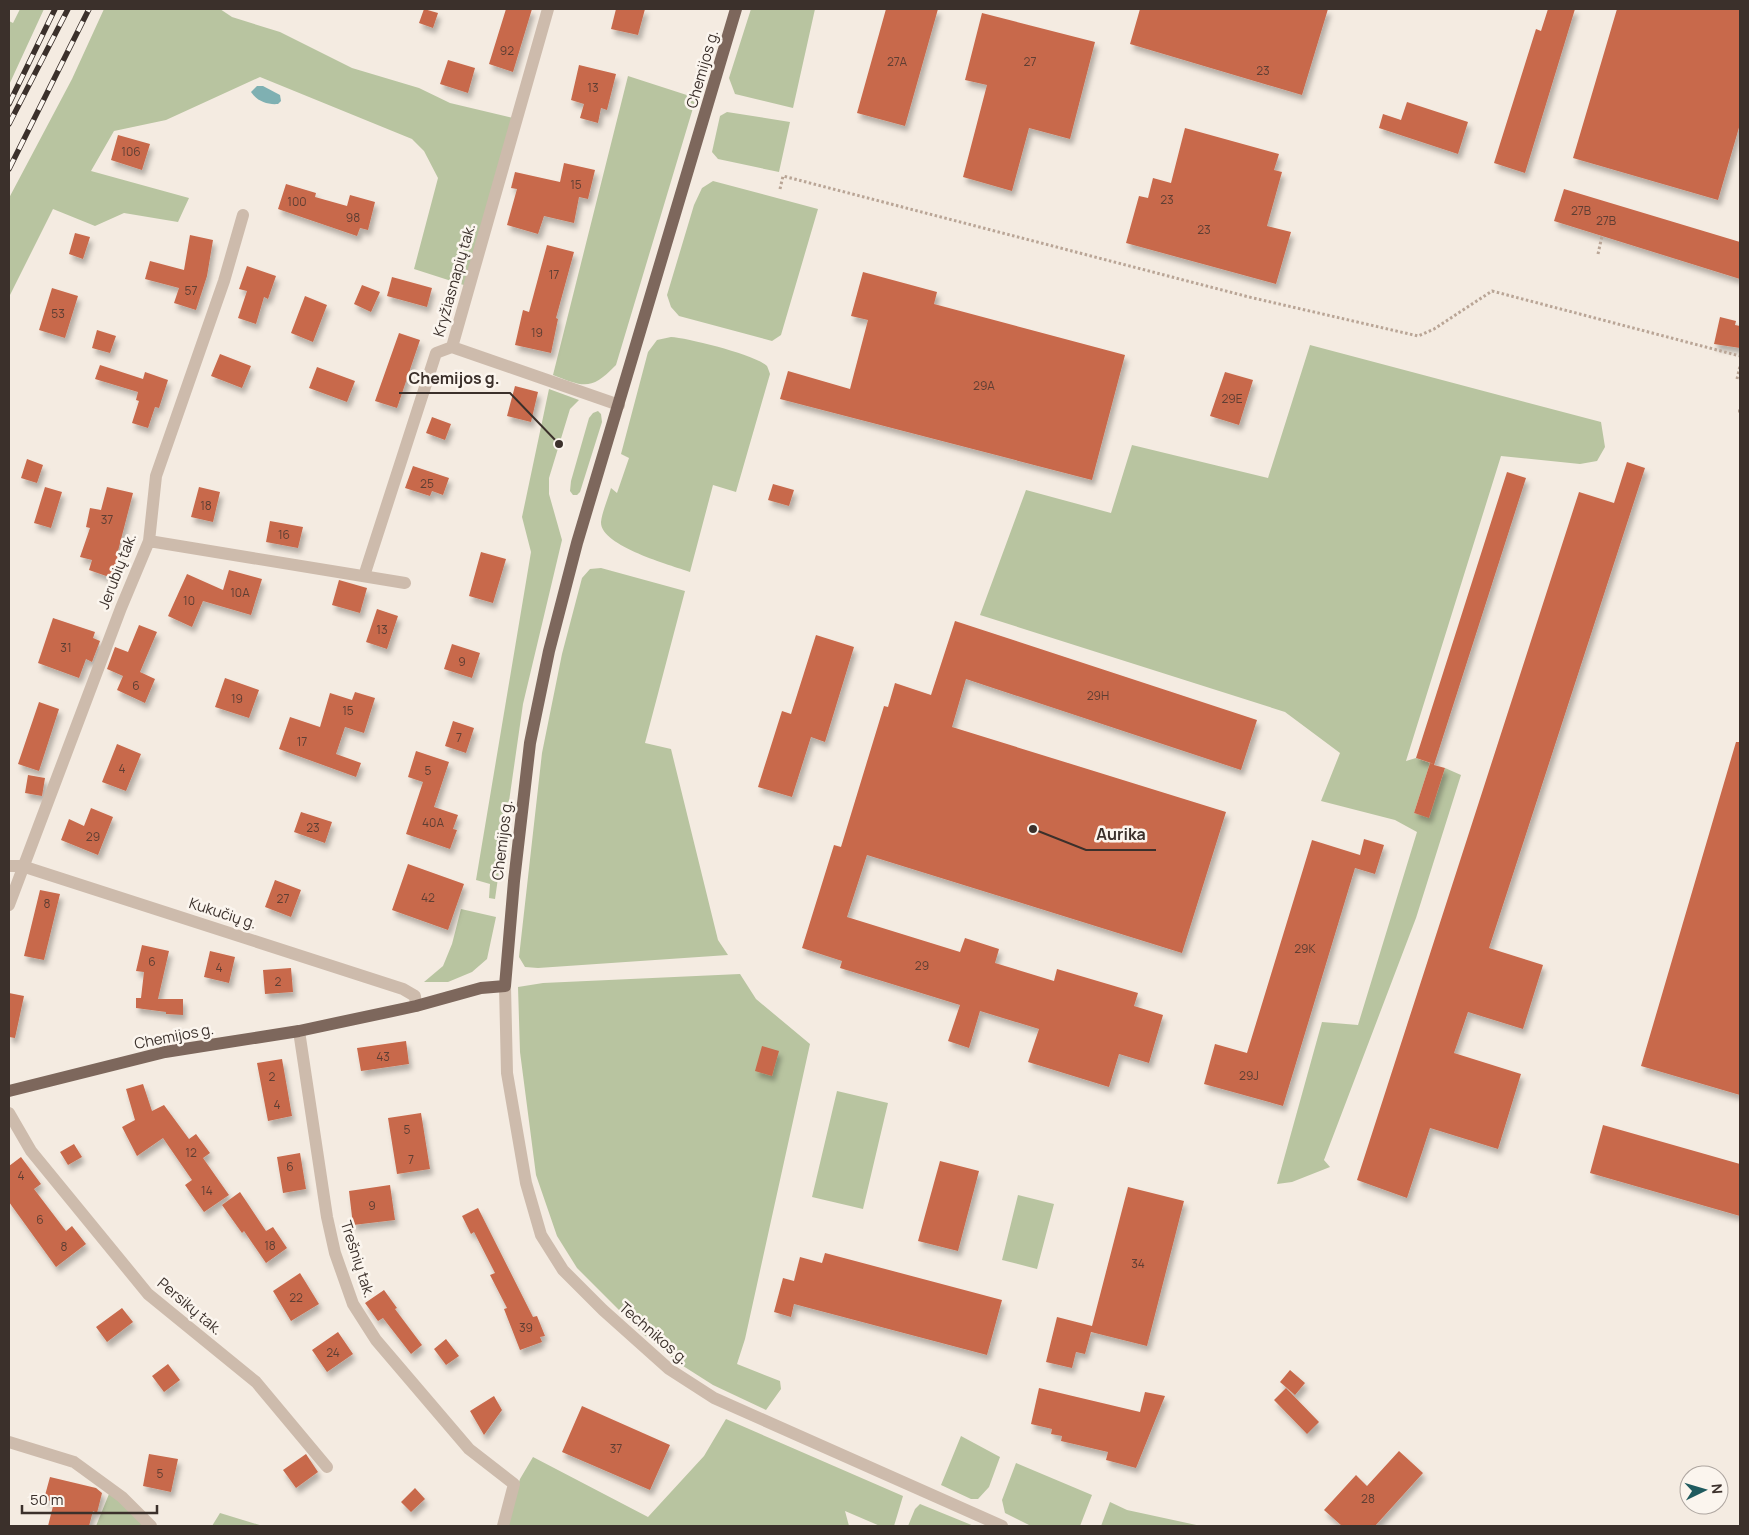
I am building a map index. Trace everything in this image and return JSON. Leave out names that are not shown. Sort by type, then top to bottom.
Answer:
[{"type":"main road","name":"Chemijos g.","points":[[9,1092],[165,1052],[299,1031],[416,1006],[481,988],[505,986],[514,881],[530,743],[567,578],[736,9]]},
{"type":"street","name":"Kryžiasnapių tak.","points":[[364,576],[436,353],[452,347],[548,9]]},
{"type":"street","name":"Jerubių tak.","points":[[9,905],[22,866],[117,617],[149,541],[156,476],[224,281],[243,215]]},
{"type":"street","points":[[452,347],[619,405]]},
{"type":"street","points":[[149,541],[405,584]]},
{"type":"street","name":"Kukučių g.","points":[[9,866],[22,866],[403,988],[415,996],[416,1006]]},
{"type":"street","name":"Technikos g.","points":[[505,986],[507,1073],[526,1184],[541,1235],[563,1270],[603,1310],[669,1369],[714,1398],[1002,1526]]},
{"type":"street","name":"Trešnių tak.","points":[[299,1031],[327,1217],[335,1254],[353,1304],[376,1340],[469,1449],[514,1484],[503,1526]]},
{"type":"street","name":"Persikų tak.","points":[[9,1113],[31,1151],[148,1294],[256,1382],[327,1467]]},
{"type":"street","points":[[9,1442],[74,1462],[122,1497],[151,1526]]},
{"type":"path","points":[[780,189],[783,176],[1249,298],[1418,336],[1434,329],[1492,291],[1740,356]]},
{"type":"path","points":[[1598,254],[1602,236]]},
{"type":"path","points":[[1737,378],[1740,366]]},
{"type":"green space","points":[[20,9],[44,9],[9,85],[9,21],[13,23]]},
{"type":"green space","points":[[104,9],[220,9],[232,17],[280,32],[352,68],[419,88],[450,103],[517,119],[470,287],[414,269],[438,178],[424,151],[412,139],[260,77],[166,120],[114,131],[91,171],[189,198],[178,222],[124,213],[95,226],[53,209],[9,297],[9,198],[72,79]]},
{"type":"green space","points":[[751,9],[815,9],[793,108],[735,94],[729,78]]},
{"type":"green space","points":[[628,76],[696,98],[616,365],[593,383],[580,384],[553,375]]},
{"type":"green space","points":[[727,112],[790,122],[779,172],[718,159],[712,152],[720,116]]},
{"type":"green space","points":[[713,181],[818,209],[781,335],[772,341],[679,316],[671,307],[667,295],[694,205],[702,188]]},
{"type":"green space","points":[[671,337],[706,344],[750,357],[767,366],[770,374],[736,492],[713,485],[690,572],[624,547],[604,531],[601,522],[611,488],[617,493],[629,458],[621,454],[648,352],[657,340]]},
{"type":"green space","points":[[1310,345],[1601,422],[1605,447],[1597,461],[1580,464],[1501,456],[1406,761],[1416,758],[1430,763],[1414,813],[1429,817],[1445,768],[1461,775],[1416,918],[1324,1160],[1330,1167],[1292,1182],[1277,1184],[1322,1022],[1358,1025],[1417,832],[1395,820],[1321,801],[1340,753],[1285,712],[980,615],[1026,490],[1111,513],[1132,445],[1268,478]]},
{"type":"green space","points":[[549,389],[579,400],[570,409],[549,478],[549,494],[562,540],[523,704],[495,899],[489,898],[490,884],[476,880],[531,552],[522,517]]},
{"type":"green space","points":[[598,411],[601,414],[602,422],[580,492],[577,495],[573,495],[570,491],[571,481],[589,418]]},
{"type":"green space","points":[[601,568],[685,591],[645,743],[671,749],[718,940],[728,955],[538,968],[525,967],[519,957],[542,753],[562,654],[582,578],[590,569]]},
{"type":"green space","points":[[461,909],[496,917],[487,959],[472,972],[448,982],[424,982],[443,966],[452,944]]},
{"type":"green space","points":[[740,974],[756,999],[810,1044],[745,1339],[737,1364],[780,1381],[781,1389],[766,1410],[713,1385],[680,1364],[643,1334],[577,1268],[557,1236],[536,1175],[520,1052],[518,987],[543,983]]},
{"type":"green space","points":[[837,1091],[888,1103],[863,1209],[812,1197]]},
{"type":"green space","points":[[1018,1195],[1054,1204],[1037,1269],[1002,1260]]},
{"type":"green space","points":[[726,1419],[903,1496],[894,1526],[880,1526],[845,1511],[849,1526],[504,1526],[520,1479],[533,1457],[648,1517],[704,1456]]},
{"type":"green space","points":[[961,1436],[1000,1457],[989,1487],[978,1499],[971,1499],[941,1485]]},
{"type":"green space","points":[[1016,1463],[1092,1495],[1080,1526],[1031,1526],[1005,1513],[1002,1500]]},
{"type":"green space","points":[[111,1489],[151,1526],[96,1526]]},
{"type":"green space","points":[[1110,1502],[1127,1510],[1201,1526],[1101,1526]]},
{"type":"green space","points":[[920,1504],[974,1526],[908,1526],[915,1509]]},
{"type":"green space","points":[[220,1513],[263,1526],[212,1526]]},
{"type":"water","points":[[257,86],[263,86],[280,95],[281,101],[278,104],[274,104],[259,100],[251,92]]},
{"type":"building","points":[[424,9],[438,13],[433,28],[419,23]]},
{"type":"building","points":[[506,9],[532,9],[513,72],[489,64]]},
{"type":"building","points":[[616,9],[645,9],[638,35],[611,29]]},
{"type":"building","points":[[886,9],[938,9],[905,126],[857,113]]},
{"type":"building","points":[[1140,9],[1328,9],[1302,95],[1130,44]]},
{"type":"building","points":[[1548,9],[1575,9],[1525,173],[1494,163],[1536,29],[1541,31]]},
{"type":"building","points":[[1617,9],[1740,9],[1740,124],[1718,200],[1573,158]]},
{"type":"building","points":[[982,13],[1095,42],[1070,139],[1029,128],[1012,191],[963,177],[987,85],[965,80]]},
{"type":"building","points":[[448,60],[475,68],[468,93],[440,84]]},
{"type":"building","points":[[579,65],[616,74],[607,110],[601,108],[598,123],[580,118],[584,104],[571,100]]},
{"type":"building","points":[[1407,102],[1468,122],[1458,154],[1379,128],[1383,114],[1401,120]]},
{"type":"building","points":[[1185,128],[1279,154],[1274,170],[1282,172],[1267,226],[1291,232],[1276,284],[1126,243],[1139,196],[1148,198],[1153,178],[1171,183]]},
{"type":"building","points":[[118,135],[150,144],[142,170],[111,160]]},
{"type":"building","points":[[564,163],[595,170],[588,199],[579,197],[574,223],[544,216],[538,234],[507,225],[517,189],[511,188],[515,172],[560,182]]},
{"type":"building","points":[[286,184],[316,193],[315,197],[347,206],[350,195],[375,202],[368,230],[360,228],[357,236],[278,209]]},
{"type":"building","points":[[1564,189],[1740,242],[1740,279],[1554,221]]},
{"type":"building","points":[[75,233],[90,237],[83,259],[69,254]]},
{"type":"building","points":[[190,235],[213,240],[207,276],[196,310],[174,303],[179,288],[145,279],[150,261],[184,270]]},
{"type":"building","points":[[547,245],[574,252],[556,318],[558,319],[551,353],[515,345],[523,310],[529,312]]},
{"type":"building","points":[[247,266],[276,276],[268,299],[264,297],[256,324],[238,318],[247,291],[239,289]]},
{"type":"building","points":[[863,272],[937,292],[934,304],[1125,355],[1092,480],[780,399],[788,371],[850,389],[868,320],[851,316]]},
{"type":"building","points":[[392,277],[432,288],[427,307],[387,296]]},
{"type":"building","points":[[362,285],[380,292],[371,312],[354,304]]},
{"type":"building","points":[[52,288],[78,296],[65,338],[39,330]]},
{"type":"building","points":[[305,296],[327,305],[313,342],[291,333]]},
{"type":"building","points":[[1720,317],[1736,321],[1735,325],[1740,326],[1740,348],[1714,344]]},
{"type":"building","points":[[97,330],[116,336],[110,353],[92,348]]},
{"type":"building","points":[[399,333],[420,340],[397,408],[375,401]]},
{"type":"building","points":[[220,354],[251,366],[242,388],[211,376]]},
{"type":"building","points":[[100,365],[143,379],[145,372],[168,380],[159,408],[155,407],[148,428],[132,423],[139,401],[136,400],[138,392],[95,379]]},
{"type":"building","points":[[317,367],[355,381],[347,402],[309,388]]},
{"type":"building","points":[[1225,372],[1253,380],[1239,425],[1210,416]]},
{"type":"building","points":[[515,386],[538,392],[531,422],[507,416]]},
{"type":"building","points":[[432,417],[451,424],[445,440],[426,433]]},
{"type":"building","points":[[27,459],[43,465],[37,483],[21,478]]},
{"type":"building","points":[[1627,462],[1645,468],[1489,948],[1543,965],[1523,1029],[1468,1012],[1454,1053],[1521,1074],[1498,1149],[1430,1128],[1407,1198],[1357,1180],[1579,492],[1614,503]]},
{"type":"building","points":[[413,466],[449,478],[443,495],[432,491],[430,496],[405,488]]},
{"type":"building","points":[[1507,472],[1526,478],[1434,765],[1445,768],[1429,818],[1414,813],[1430,763],[1434,764],[1416,758]]},
{"type":"building","points":[[773,484],[794,490],[789,506],[768,500]]},
{"type":"building","points":[[45,487],[62,492],[51,528],[34,523]]},
{"type":"building","points":[[107,487],[133,493],[118,551],[121,552],[112,578],[89,570],[92,560],[80,557],[90,528],[86,527],[90,508],[101,510]]},
{"type":"building","points":[[199,487],[220,492],[213,522],[191,517]]},
{"type":"building","points":[[270,521],[303,527],[298,548],[266,542]]},
{"type":"building","points":[[481,552],[506,559],[493,603],[469,596]]},
{"type":"building","points":[[229,570],[262,579],[251,615],[203,601],[192,627],[168,616],[187,574],[223,590]]},
{"type":"building","points":[[339,580],[367,588],[360,613],[332,605]]},
{"type":"building","points":[[377,609],[398,616],[387,649],[366,642]]},
{"type":"building","points":[[53,618],[95,632],[93,638],[100,641],[92,662],[86,659],[79,678],[38,663]]},
{"type":"building","points":[[955,621],[1257,720],[1241,770],[966,679],[952,727],[1226,812],[1182,953],[867,855],[847,917],[960,952],[965,938],[999,949],[995,963],[1054,981],[1057,969],[1138,993],[1134,1006],[1163,1015],[1149,1063],[1119,1054],[1109,1087],[1028,1062],[1039,1029],[980,1011],[969,1048],[948,1041],[960,1005],[840,968],[842,961],[802,948],[834,845],[841,847],[884,706],[888,707],[895,683],[931,695]]},
{"type":"building","points":[[139,625],[157,632],[140,672],[155,679],[145,703],[117,690],[123,676],[107,669],[115,647],[128,652]]},
{"type":"building","points":[[816,635],[854,647],[825,742],[811,737],[792,797],[758,787],[782,711],[791,714]]},
{"type":"building","points":[[452,644],[480,653],[472,678],[444,669]]},
{"type":"building","points":[[225,678],[259,690],[249,718],[215,707]]},
{"type":"building","points":[[355,692],[375,698],[364,733],[345,727],[336,754],[361,763],[356,777],[279,749],[290,717],[320,727],[330,693],[352,700]]},
{"type":"building","points":[[39,702],[59,709],[39,771],[18,764]]},
{"type":"building","points":[[453,721],[474,728],[466,753],[445,746]]},
{"type":"building","points":[[1736,742],[1740,742],[1740,1095],[1641,1066]]},
{"type":"building","points":[[117,744],[141,754],[126,791],[102,782]]},
{"type":"building","points":[[416,751],[449,762],[434,807],[458,815],[453,829],[457,830],[450,849],[406,834],[423,782],[408,777]]},
{"type":"building","points":[[28,775],[45,778],[42,796],[25,793]]},
{"type":"building","points":[[91,808],[113,817],[98,855],[61,840],[69,819],[84,826]]},
{"type":"building","points":[[301,812],[332,822],[325,843],[294,832]]},
{"type":"building","points":[[1364,839],[1384,845],[1375,874],[1355,868],[1283,1106],[1204,1084],[1215,1044],[1247,1053],[1312,840],[1360,855]]},
{"type":"building","points":[[408,864],[464,884],[448,930],[392,910]]},
{"type":"building","points":[[275,880],[301,890],[291,917],[265,907]]},
{"type":"building","points":[[40,890],[60,894],[44,960],[24,956]]},
{"type":"building","points":[[142,945],[169,951],[158,999],[183,999],[183,1015],[166,1014],[166,1012],[136,1008],[136,998],[141,998],[144,972],[136,971]]},
{"type":"building","points":[[210,951],[235,957],[229,983],[204,977]]},
{"type":"building","points":[[291,968],[293,992],[265,994],[263,970]]},
{"type":"building","points":[[9,993],[24,996],[15,1038],[9,1037]]},
{"type":"building","points":[[406,1041],[409,1064],[361,1071],[357,1048]]},
{"type":"building","points":[[762,1046],[779,1051],[772,1076],[755,1071]]},
{"type":"building","points":[[282,1059],[292,1116],[268,1121],[257,1063]]},
{"type":"building","points":[[143,1084],[152,1111],[164,1105],[189,1139],[196,1134],[210,1153],[203,1158],[229,1195],[204,1212],[185,1185],[192,1180],[163,1138],[137,1156],[122,1127],[135,1120],[126,1089]]},
{"type":"building","points":[[421,1113],[430,1169],[397,1174],[388,1118]]},
{"type":"building","points":[[1603,1125],[1740,1164],[1740,1216],[1590,1173]]},
{"type":"building","points":[[74,1144],[82,1157],[68,1165],[60,1152]]},
{"type":"building","points":[[300,1153],[306,1189],[283,1193],[277,1157]]},
{"type":"building","points":[[21,1157],[41,1184],[34,1189],[66,1231],[72,1226],[86,1244],[56,1267],[9,1202],[9,1166]]},
{"type":"building","points":[[940,1161],[979,1171],[958,1251],[918,1241]]},
{"type":"building","points":[[390,1185],[395,1220],[353,1225],[349,1191]]},
{"type":"building","points":[[1128,1187],[1184,1201],[1147,1346],[1091,1332],[1085,1354],[1076,1352],[1072,1368],[1046,1362],[1057,1317],[1092,1326]]},
{"type":"building","points":[[240,1192],[266,1231],[273,1227],[287,1248],[266,1263],[244,1231],[242,1233],[222,1205]]},
{"type":"building","points":[[478,1208],[533,1317],[537,1316],[545,1336],[540,1337],[542,1342],[520,1350],[504,1309],[507,1308],[490,1275],[495,1273],[474,1232],[471,1234],[462,1216]]},
{"type":"building","points":[[825,1253],[1002,1300],[987,1355],[794,1304],[791,1317],[774,1312],[783,1278],[794,1281],[800,1257],[822,1263]]},
{"type":"building","points":[[300,1273],[319,1304],[291,1321],[273,1291]]},
{"type":"building","points":[[384,1290],[397,1308],[395,1309],[422,1345],[411,1354],[383,1318],[378,1321],[365,1303]]},
{"type":"building","points":[[122,1308],[133,1322],[107,1342],[96,1327]]},
{"type":"building","points":[[338,1332],[353,1354],[327,1372],[312,1350]]},
{"type":"building","points":[[446,1339],[459,1356],[446,1365],[434,1349]]},
{"type":"building","points":[[168,1364],[180,1380],[164,1392],[152,1376]]},
{"type":"building","points":[[1290,1370],[1305,1383],[1295,1395],[1280,1382]]},
{"type":"building","points":[[1039,1388],[1140,1412],[1145,1392],[1165,1396],[1136,1468],[1106,1460],[1108,1452],[1061,1441],[1062,1436],[1051,1434],[1052,1429],[1031,1424]]},
{"type":"building","points":[[1286,1388],[1319,1422],[1307,1434],[1274,1400]]},
{"type":"building","points":[[494,1396],[502,1410],[484,1435],[470,1411]]},
{"type":"building","points":[[582,1406],[670,1445],[650,1490],[562,1452]]},
{"type":"building","points":[[1399,1451],[1423,1473],[1375,1526],[1342,1526],[1324,1510],[1356,1475],[1367,1486]]},
{"type":"building","points":[[149,1454],[178,1459],[171,1492],[143,1486]]},
{"type":"building","points":[[306,1454],[318,1472],[296,1488],[283,1470]]},
{"type":"building","points":[[50,1477],[96,1488],[102,1493],[97,1513],[93,1511],[89,1526],[48,1526],[54,1502],[44,1499]]},
{"type":"building","points":[[415,1488],[425,1499],[411,1512],[401,1502]]},
{"type":"railway","points":[[9,104],[55,9]]},
{"type":"railway","points":[[9,124],[68,9]]},
{"type":"railway","points":[[9,169],[89,9]]},
{"type":"place","name":"Chemijos g.","points":[[559,444]]},
{"type":"place","name":"Aurika","points":[[1033,829]]}]
